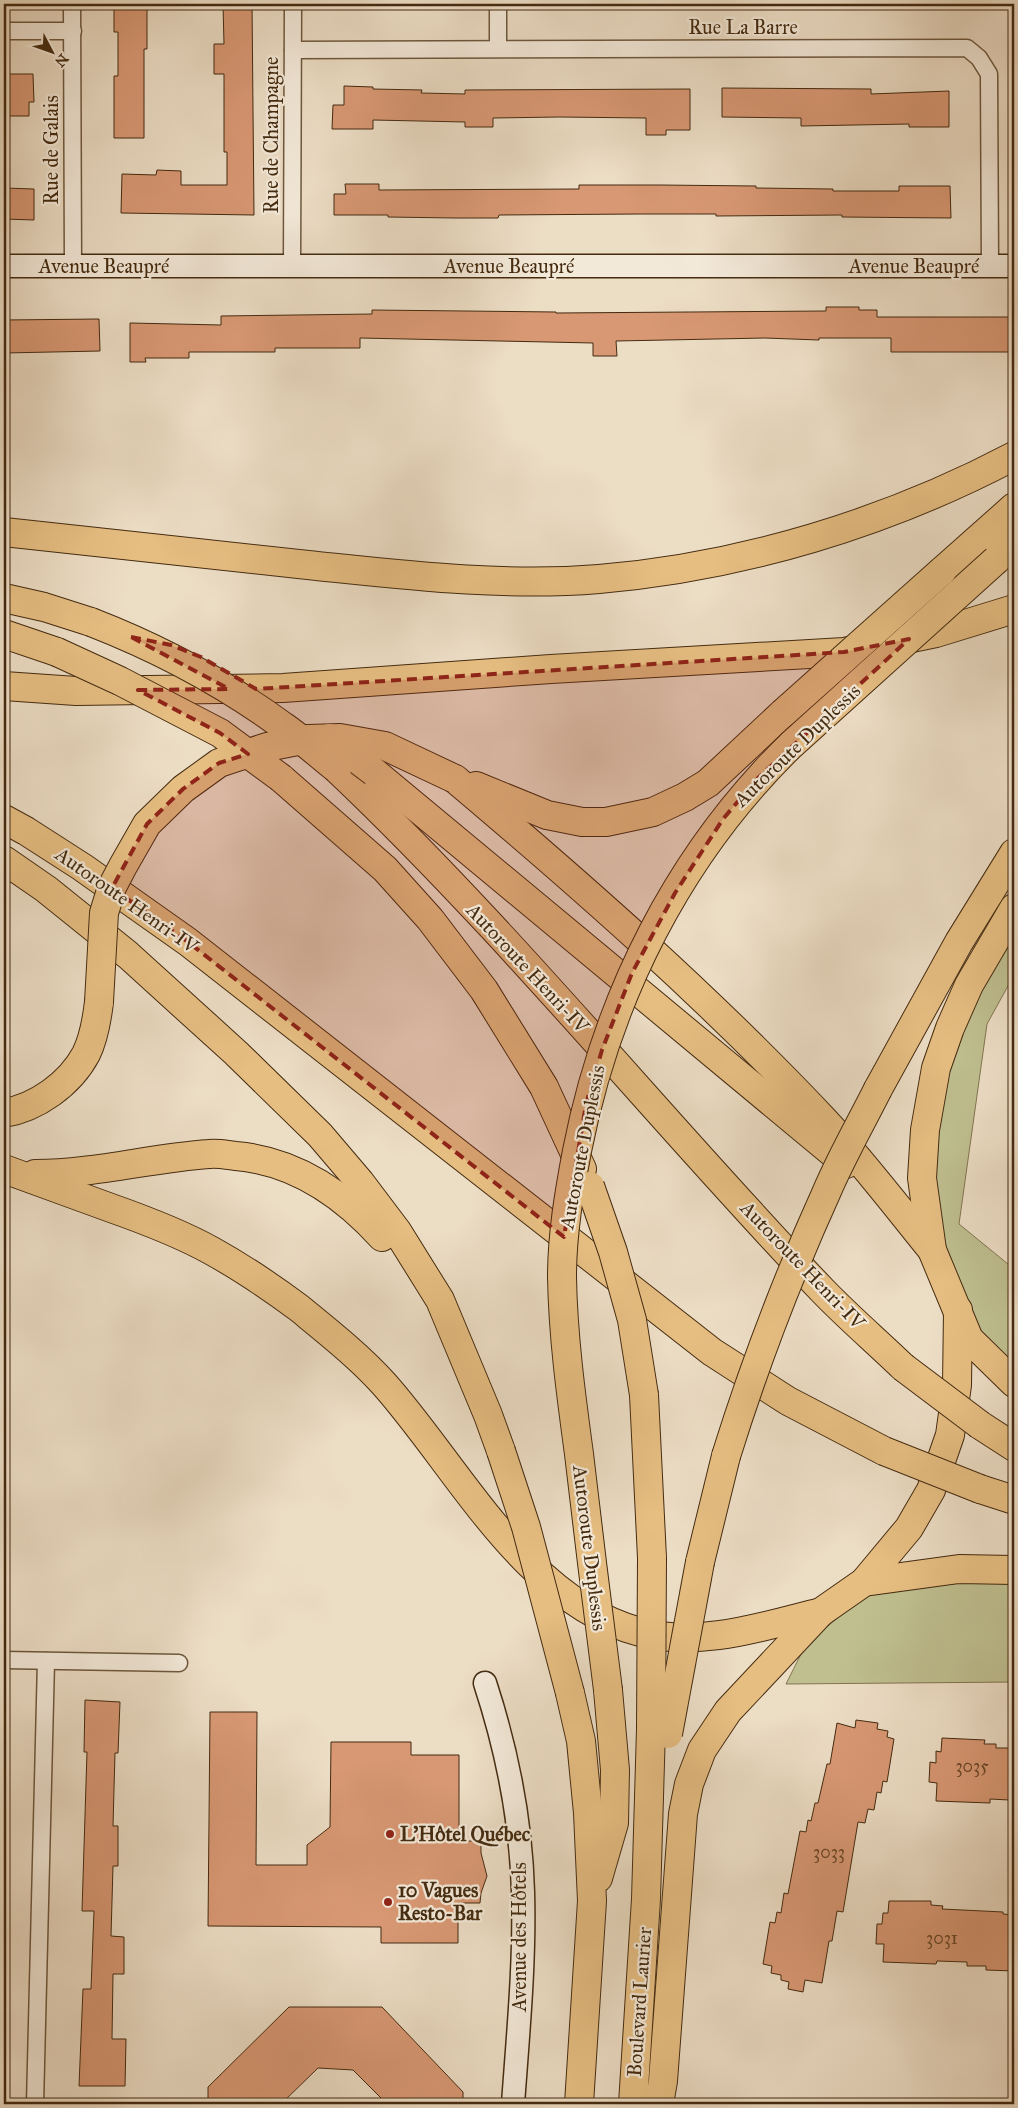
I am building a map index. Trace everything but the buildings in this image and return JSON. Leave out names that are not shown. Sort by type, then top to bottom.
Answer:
[{"type":"highway","points":[[4,532],[414,576],[506,582],[598,579],[689,568],[800,542],[894,510],[983,472],[1014,456]]},
{"type":"highway","points":[[4,1114],[20,1111],[40,1100],[65,1081],[86,1054],[97,1022],[104,913],[112,887],[122,866],[148,824],[183,789],[219,763],[266,748],[308,739],[340,738],[385,746],[455,779],[547,815],[582,822],[606,822],[653,812],[685,797],[708,783],[783,713],[1014,507]]},
{"type":"highway","name":"Autoroute Duplessis","points":[[592,1901],[614,1823],[615,1770],[608,1690],[569,1378],[562,1277],[564,1228],[570,1186],[586,1104],[602,1050],[632,973],[675,893],[724,819],[758,778],[791,746],[1005,552]]},
{"type":"highway","name":"Autoroute Henri-IV","points":[[4,598],[44,607],[131,637],[213,681],[283,726],[337,769],[399,830],[539,979],[823,1291],[903,1367],[980,1425],[1014,1446]]},
{"type":"highway","points":[[4,686],[76,691],[283,688],[551,669],[844,652],[936,633],[1014,609]]},
{"type":"highway","points":[[4,634],[57,652],[120,680],[220,733],[281,778],[385,869],[430,919],[484,990],[544,1087],[590,1186],[613,1252],[632,1320],[644,1395],[659,1732]]},
{"type":"highway","points":[[131,637],[171,645],[201,657],[288,708],[374,772],[819,1144],[887,1196]]},
{"type":"highway","points":[[455,779],[618,918],[734,1029],[825,1121],[932,1250]]},
{"type":"highway","name":"Autoroute Henri-IV","points":[[4,819],[82,867],[188,942],[712,1352],[788,1400],[884,1451],[980,1489],[1014,1500]]},
{"type":"highway","points":[[659,1732],[726,1456],[742,1404],[775,1315],[827,1190],[878,1089],[959,942],[1014,853]]},
{"type":"highway","points":[[4,860],[46,888],[128,955],[236,1053],[320,1135],[360,1182],[397,1232],[440,1300],[501,1451],[526,1526],[581,1741],[588,1813],[592,1901],[579,2104]]},
{"type":"highway","points":[[1014,908],[969,985],[950,1028],[936,1068],[925,1130],[922,1178],[932,1250],[969,1339],[1014,1383]]},
{"type":"highway","points":[[4,1167],[32,1174],[68,1174],[211,1154],[253,1157],[291,1168],[327,1187],[361,1213],[392,1248],[467,1365]]},
{"type":"highway","points":[[4,1167],[157,1225],[211,1250],[298,1308],[383,1383],[415,1421],[480,1509],[526,1560],[562,1592],[604,1619],[641,1633],[698,1637],[743,1631],[821,1612]]},
{"type":"highway","points":[[658,2104],[663,2081],[683,1814],[689,1784],[702,1750],[720,1722],[750,1686],[821,1612],[864,1582],[909,1528],[931,1490],[950,1435],[957,1384],[958,1310]]},
{"type":"highway","points":[[864,1582],[959,1569],[1014,1570]]},
{"type":"highway","name":"Boulevard Laurier","points":[[633,2104],[659,1732]]},
{"type":"street","name":"Rue de Galais","points":[[72,4],[73,266]]},
{"type":"street","name":"Rue de Champagne","points":[[292,266],[293,4]]},
{"type":"street","points":[[498,4],[498,48]]},
{"type":"street","points":[[4,31],[73,30]]},
{"type":"street","name":"Rue La Barre","points":[[293,50],[967,48],[979,58],[989,74],[990,266]]},
{"type":"street","name":"Avenue Beaupré","points":[[4,266],[1014,266]]},
{"type":"street","points":[[4,1660],[179,1662]]},
{"type":"street","points":[[35,2104],[46,1661]]},
{"type":"street","name":"Avenue des Hôtels","points":[[486,1682],[503,1741],[509,1772],[516,1814],[523,1890],[522,1979],[513,2104]]},
{"type":"highlighted area","points":[[131,637],[171,645],[201,657],[256,689],[844,652],[909,639],[758,778],[723,819],[675,893],[632,973],[602,1050],[586,1104],[564,1237],[188,942],[112,888],[147,824],[183,789],[219,763],[248,754],[220,733],[138,690],[229,689]]},
{"type":"green space","points":[[1014,908],[1014,975],[987,1024],[959,1224],[1014,1269],[1014,1383],[969,1339],[922,1178],[969,985]]},
{"type":"green space","points":[[1014,1570],[1014,1682],[786,1684],[803,1650],[818,1634],[867,1594]]},
{"type":"place","name":"L'Hôtel Québec","points":[[390,1834]]},
{"type":"place","name":"10 Vagues Resto-Bar","points":[[388,1902]]}]
